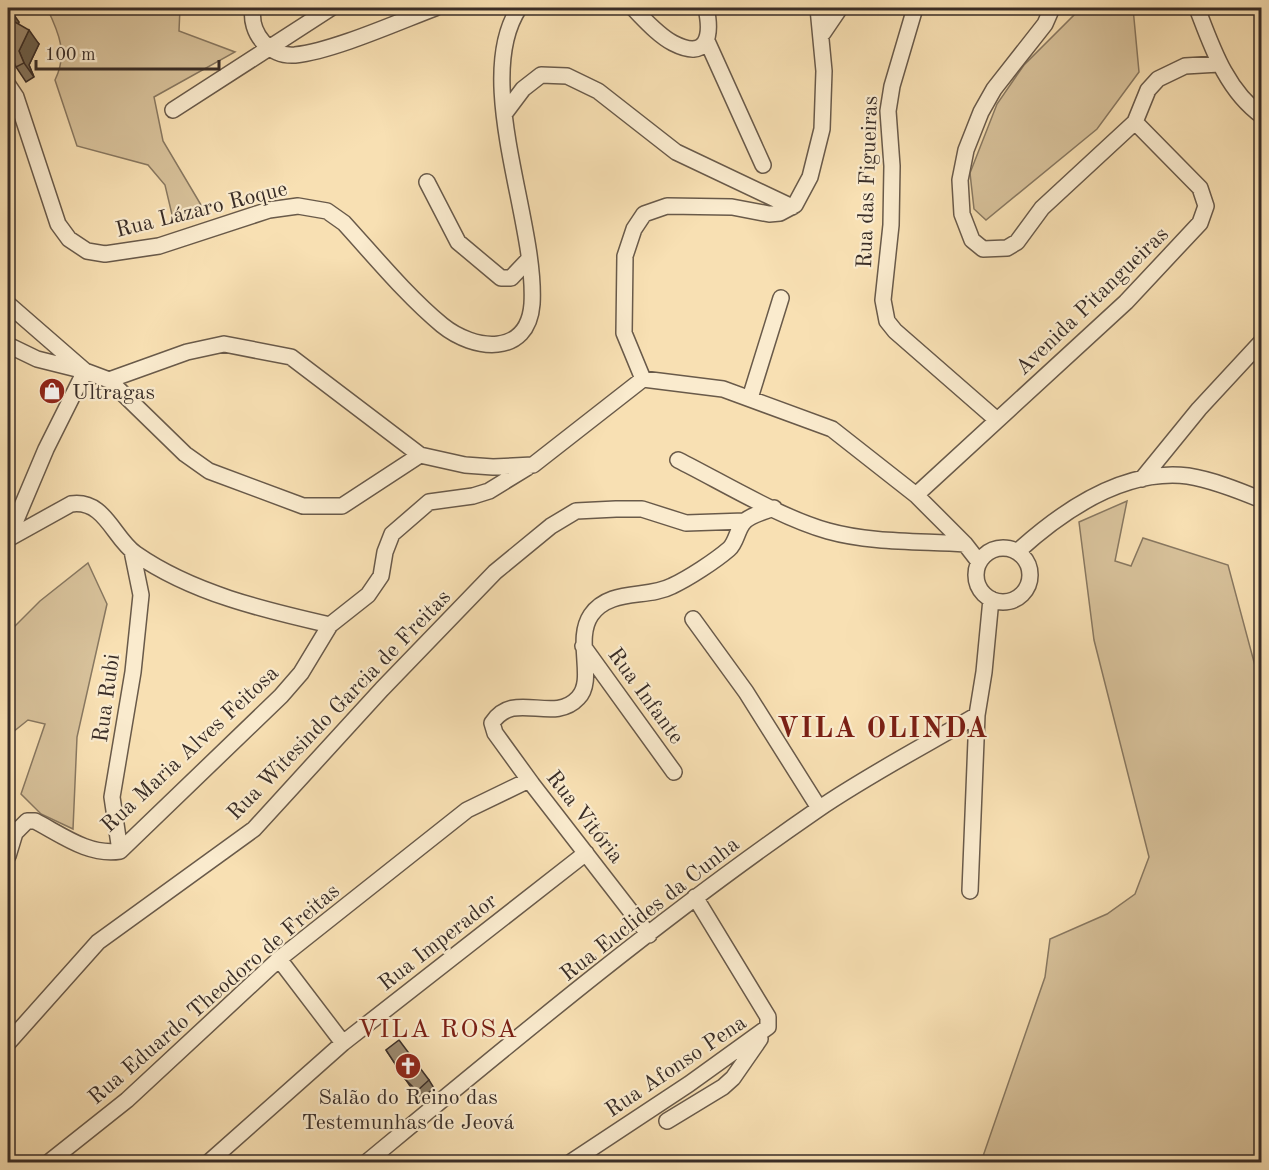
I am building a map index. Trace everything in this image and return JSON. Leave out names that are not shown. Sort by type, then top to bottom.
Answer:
[{"type":"street","points":[[253,8],[254,27],[268,47],[283,54],[310,52],[435,8]]},
{"type":"street","points":[[173,110],[331,8]]},
{"type":"street","name":"Rua Lázaro Roque","points":[[8,85],[16,96],[58,224],[69,238],[87,251],[105,254],[159,246],[269,210],[298,206],[313,207],[327,211],[344,223],[442,325],[472,340],[500,344],[512,342],[522,334],[528,323],[532,304],[529,259],[505,113],[503,66],[507,37],[519,8]]},
{"type":"street","points":[[633,8],[672,43],[695,49],[707,41]]},
{"type":"street","points":[[706,8],[710,27],[707,41],[763,165]]},
{"type":"street","points":[[643,379],[624,333],[625,256],[634,229],[644,214],[667,206],[732,207],[769,214],[792,207],[805,191],[822,129],[823,33],[818,8]]},
{"type":"street","points":[[823,33],[840,8]]},
{"type":"street","name":"Rua das Figueiras","points":[[915,8],[892,86],[888,111],[892,187],[885,312],[895,331],[997,420]]},
{"type":"street","points":[[1052,8],[1045,24],[1014,61],[981,112],[966,150],[962,170],[962,214],[972,240],[983,249],[1007,248],[1025,234],[1042,208],[1135,122],[1149,90],[1158,79],[1185,66],[1220,64]]},
{"type":"street","points":[[1197,8],[1220,64],[1241,100],[1262,116]]},
{"type":"street","points":[[505,113],[523,89],[541,75],[567,76],[598,91],[676,152],[792,207]]},
{"type":"street","name":"Avenida Pitangueiras","points":[[916,495],[1126,302],[1180,246],[1204,214],[1206,206],[1200,188],[1135,122]]},
{"type":"street","points":[[428,182],[458,242],[501,278],[511,278],[529,259]]},
{"type":"street","points":[[750,398],[781,298]]},
{"type":"street","points":[[8,304],[84,371]]},
{"type":"street","points":[[1142,479],[1199,409],[1262,341]]},
{"type":"street","points":[[109,380],[187,352],[224,344],[277,353],[291,357],[319,376],[420,455],[465,465],[493,467],[533,465]]},
{"type":"street","points":[[8,345],[37,359],[109,380],[184,454],[209,471],[303,506],[342,506],[420,455]]},
{"type":"street","points":[[8,539],[46,449],[84,371]]},
{"type":"street","points":[[8,539],[71,504],[82,502],[102,514],[132,551],[161,572],[184,582],[291,616],[330,625],[368,595],[381,576],[385,552],[392,534],[429,502],[473,496],[489,490],[533,465],[643,379],[723,389],[832,429],[916,495],[965,544],[979,562]]},
{"type":"street","points":[[678,460],[774,508],[828,531],[867,537],[965,544]]},
{"type":"street","points":[[1017,552],[1047,525],[1092,496],[1142,479],[1188,476],[1225,486],[1262,500]]},
{"type":"street","name":"Rua Witesindo Garcia de Freitas","points":[[8,1043],[98,942],[254,829],[382,689],[495,572],[551,526],[576,511],[642,508],[686,523],[745,520],[774,508]]},
{"type":"street","points":[[583,646],[585,628],[597,608],[610,600],[670,587],[731,548],[745,520]]},
{"type":"street","points":[[1000,548],[1017,552],[1029,567],[1030,576],[1024,593],[1008,602],[991,599],[979,587],[976,570],[979,562],[992,550],[1000,548]]},
{"type":"street","name":"Rua Rubi","points":[[120,851],[112,797],[133,672],[141,595],[132,551]]},
{"type":"street","points":[[970,891],[977,715],[991,599]]},
{"type":"street","points":[[693,619],[746,692],[819,808]]},
{"type":"street","name":"Rua Maria Alves Feitosa","points":[[8,856],[15,833],[27,821],[35,821],[94,851],[106,853],[120,851],[281,696],[301,672],[330,625]]},
{"type":"street","name":"Rua Vitória","points":[[583,646],[586,680],[581,696],[573,703],[562,709],[544,710],[520,705],[510,708],[492,723],[495,733],[529,780],[649,934]]},
{"type":"street","name":"Rua Infante","points":[[583,646],[674,772]]},
{"type":"street","name":"Rua Euclides da Cunha","points":[[367,1162],[503,1049],[695,897],[819,808],[977,715]]},
{"type":"street","name":"Rua Eduardo Theodoro de Freitas","points":[[49,1162],[126,1100],[279,959],[467,810],[529,780]]},
{"type":"street","name":"Rua Imperador","points":[[208,1162],[343,1043],[586,853]]},
{"type":"street","name":"Rua Afonso Pena","points":[[571,1162],[765,1031],[770,1022],[695,897]]},
{"type":"street","points":[[279,959],[343,1043]]},
{"type":"street","points":[[668,1121],[723,1088],[733,1078],[765,1031]]},
{"type":"shaded area","points":[[47,8],[180,8],[179,31],[235,52],[154,97],[163,141],[204,210],[174,223],[165,185],[148,165],[77,146],[55,80],[61,61],[61,52],[55,26]]},
{"type":"shaded area","points":[[1076,8],[1133,8],[1139,72],[1097,129],[986,220],[974,209],[970,173],[997,104],[1024,65],[1074,15]]},
{"type":"shaded area","points":[[1127,501],[1115,561],[1131,566],[1143,538],[1228,565],[1261,688],[1261,1162],[981,1162],[1045,977],[1050,939],[1107,914],[1135,894],[1149,857],[1094,640],[1079,522]]},
{"type":"shaded area","points":[[88,563],[107,604],[77,737],[73,829],[41,814],[21,794],[45,724],[28,720],[8,736],[8,633],[40,601]]},
{"type":"building","points":[[8,18],[29,30],[19,51],[24,63],[16,67],[8,47]]},
{"type":"building","name":"Salão do Reino das Testemunhas de Jeová","points":[[399,1040],[429,1080],[417,1091],[405,1079],[386,1050]]},
{"type":"place","name":"Ultragas","points":[[52,391]]},
{"type":"place","name":"Salão do Reino das Testemunhas de Jeová","points":[[408,1066]]},
{"type":"district","name":"VILA OLINDA","points":[[883,727]]},
{"type":"district","name":"VILA ROSA","points":[[438,1028]]}]
